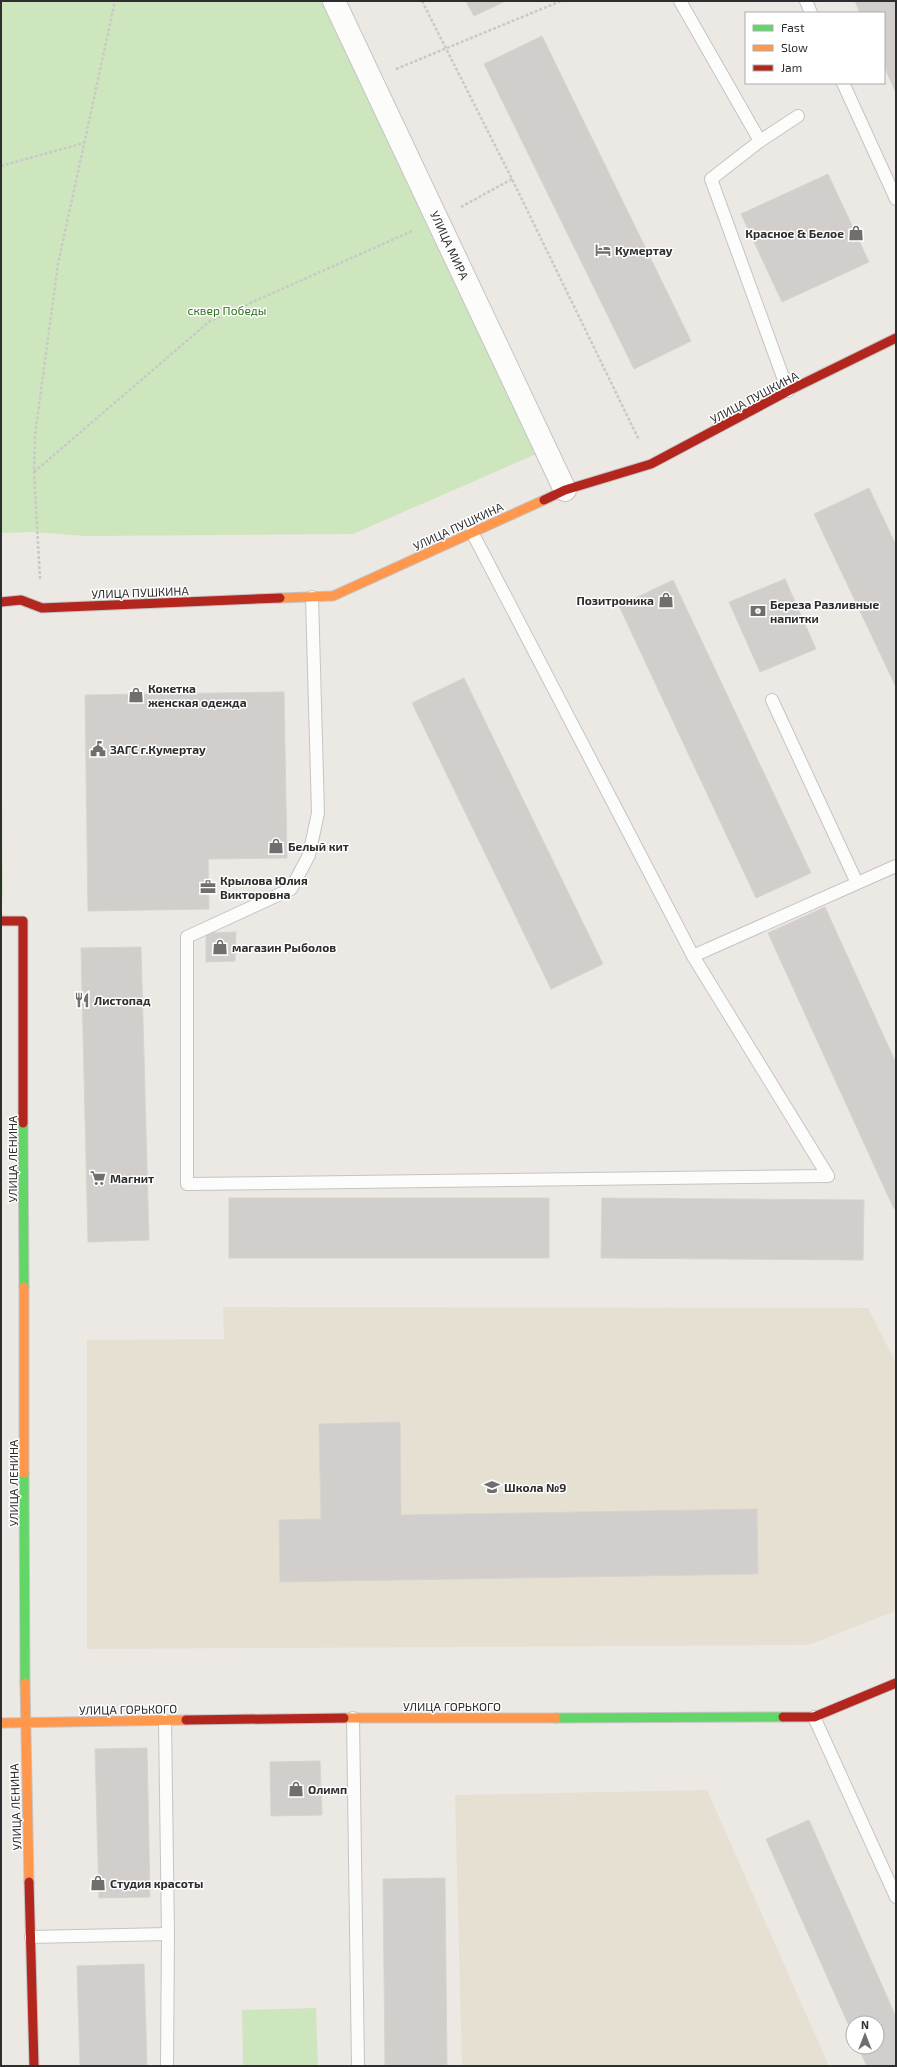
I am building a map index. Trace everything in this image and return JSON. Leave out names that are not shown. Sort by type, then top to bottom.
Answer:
[{"type":"main road","name":"УЛИЦА ПУШКИНА","points":[[1,602],[21,600],[42,608],[333,596],[566,490],[651,464],[788,391],[896,338]]},
{"type":"main road","name":"УЛИЦА ЛЕНИНА","points":[[1,921],[23,921],[25,1722],[34,2066]]},
{"type":"main road","name":"УЛИЦА ГОРЬКОГО","points":[[1,1722],[353,1718],[814,1717],[896,1683]]},
{"type":"street","name":"УЛИЦА МИРА","points":[[334,1],[566,490]]},
{"type":"lane","points":[[680,1],[760,141]]},
{"type":"lane","points":[[806,1],[811,12]]},
{"type":"lane","points":[[843,84],[896,199]]},
{"type":"lane","points":[[788,391],[711,179],[760,141],[798,116]]},
{"type":"lane","points":[[312,597],[318,813],[309,856],[290,889],[187,937],[187,1184],[828,1176],[692,956],[472,532]]},
{"type":"lane","points":[[772,700],[857,884]]},
{"type":"lane","points":[[692,956],[896,866]]},
{"type":"lane","points":[[814,1717],[896,1897]]},
{"type":"lane","points":[[353,1718],[358,2066]]},
{"type":"lane","points":[[165,1721],[168,1934],[167,2066]]},
{"type":"lane","points":[[31,1937],[168,1934]]},
{"type":"path","points":[[42,608],[34,472],[35,435],[58,264],[115,1]]},
{"type":"path","points":[[422,1],[512,179],[651,464]]},
{"type":"path","points":[[372,80],[445,48],[561,1]]},
{"type":"path","points":[[1,166],[84,143]]},
{"type":"path","points":[[34,472],[210,321],[438,220],[512,179]]},
{"type":"shaded area","name":"Школа №9","points":[[223,1307],[868,1308],[896,1363],[896,1611],[808,1645],[87,1649],[87,1340],[224,1339]]},
{"type":"shaded area","points":[[707,1790],[829,2066],[462,2066],[455,1795]]},
{"type":"green space","name":"сквер Победы","points":[[1,1],[329,1],[543,451],[353,534],[85,536],[34,532],[1,533]]},
{"type":"green space","points":[[1,700],[3,897],[1,898]]},
{"type":"green space","points":[[316,2008],[318,2066],[243,2066],[242,2010]]},
{"type":"building","points":[[466,1],[506,1],[474,16]]},
{"type":"building","points":[[855,1],[896,1],[896,93],[885,68],[885,12],[860,12]]},
{"type":"building","points":[[542,36],[691,341],[634,369],[484,64]]},
{"type":"building","points":[[828,174],[869,262],[782,302],[741,214]]},
{"type":"building","points":[[869,488],[896,545],[896,687],[814,514]]},
{"type":"building","points":[[785,579],[816,649],[760,672],[729,602]]},
{"type":"building","points":[[673,580],[811,873],[756,898],[619,606]]},
{"type":"building","points":[[464,678],[603,964],[551,989],[412,703]]},
{"type":"building","points":[[284,692],[287,858],[208,859],[209,909],[88,911],[85,695]]},
{"type":"building","points":[[825,907],[896,1063],[896,1208],[894,1209],[768,933]]},
{"type":"building","name":"магазин Рыболов","points":[[236,932],[235,961],[206,962],[206,933]]},
{"type":"building","points":[[141,947],[149,1240],[88,1242],[81,948]]},
{"type":"building","points":[[229,1198],[549,1198],[549,1258],[229,1258]]},
{"type":"building","points":[[602,1198],[864,1200],[863,1260],[601,1258]]},
{"type":"building","points":[[400,1422],[401,1515],[757,1509],[758,1574],[280,1582],[279,1520],[321,1519],[319,1424]]},
{"type":"building","points":[[147,1748],[150,1897],[99,1898],[95,1749]]},
{"type":"building","name":"Олимп","points":[[320,1761],[322,1815],[271,1816],[270,1762]]},
{"type":"building","points":[[809,1820],[896,2017],[896,2066],[867,2066],[862,2055],[885,2055],[885,2015],[845,2015],[845,2017],[766,1839]]},
{"type":"building","points":[[445,1878],[447,2066],[385,2066],[383,1879]]},
{"type":"building","points":[[144,1964],[147,2066],[80,2066],[77,1966]]},
{"type":"traffic: fast","points":[[23,1123],[24,1287]]},
{"type":"traffic: fast","points":[[24,1473],[25,1683]]},
{"type":"traffic: fast","points":[[556,1718],[783,1717]]},
{"type":"traffic: slow","points":[[280,598],[333,596],[544,500]]},
{"type":"traffic: slow","points":[[24,1287],[24,1473]]},
{"type":"traffic: slow","points":[[25,1683],[29,1882]]},
{"type":"traffic: slow","points":[[344,1718],[556,1718]]},
{"type":"traffic: slow","points":[[1,1723],[186,1720]]},
{"type":"traffic: jam","points":[[544,500],[565,490],[651,464],[788,391],[896,338]]},
{"type":"traffic: jam","points":[[1,602],[21,600],[42,608],[280,598]]},
{"type":"traffic: jam","points":[[1,921],[23,921],[23,1123]]},
{"type":"traffic: jam","points":[[783,1717],[814,1717],[896,1683]]},
{"type":"traffic: jam","points":[[186,1720],[344,1718]]},
{"type":"traffic: jam","points":[[29,1882],[34,2066]]},
{"type":"place","name":"Красное & Белое","points":[[856,233]]},
{"type":"place","name":"Кумертау","points":[[603,250]]},
{"type":"place","name":"Позитроника","points":[[666,600]]},
{"type":"place","name":"Береза Разливные напитки","points":[[758,611]]},
{"type":"place","name":"Кокетка женская одежда","points":[[136,695]]},
{"type":"place","name":"ЗАГС г.Кумертау","points":[[98,749]]},
{"type":"place","name":"Белый кит","points":[[276,846]]},
{"type":"place","name":"Крылова Юлия Викторовна","points":[[208,887]]},
{"type":"place","name":"магазин Рыболов","points":[[220,947]]},
{"type":"place","name":"Листопад","points":[[82,1000]]},
{"type":"place","name":"Магнит","points":[[98,1178]]},
{"type":"place","name":"Школа №9","points":[[492,1487]]},
{"type":"place","name":"Олимп","points":[[296,1789]]},
{"type":"place","name":"Студия красоты","points":[[98,1883]]}]
